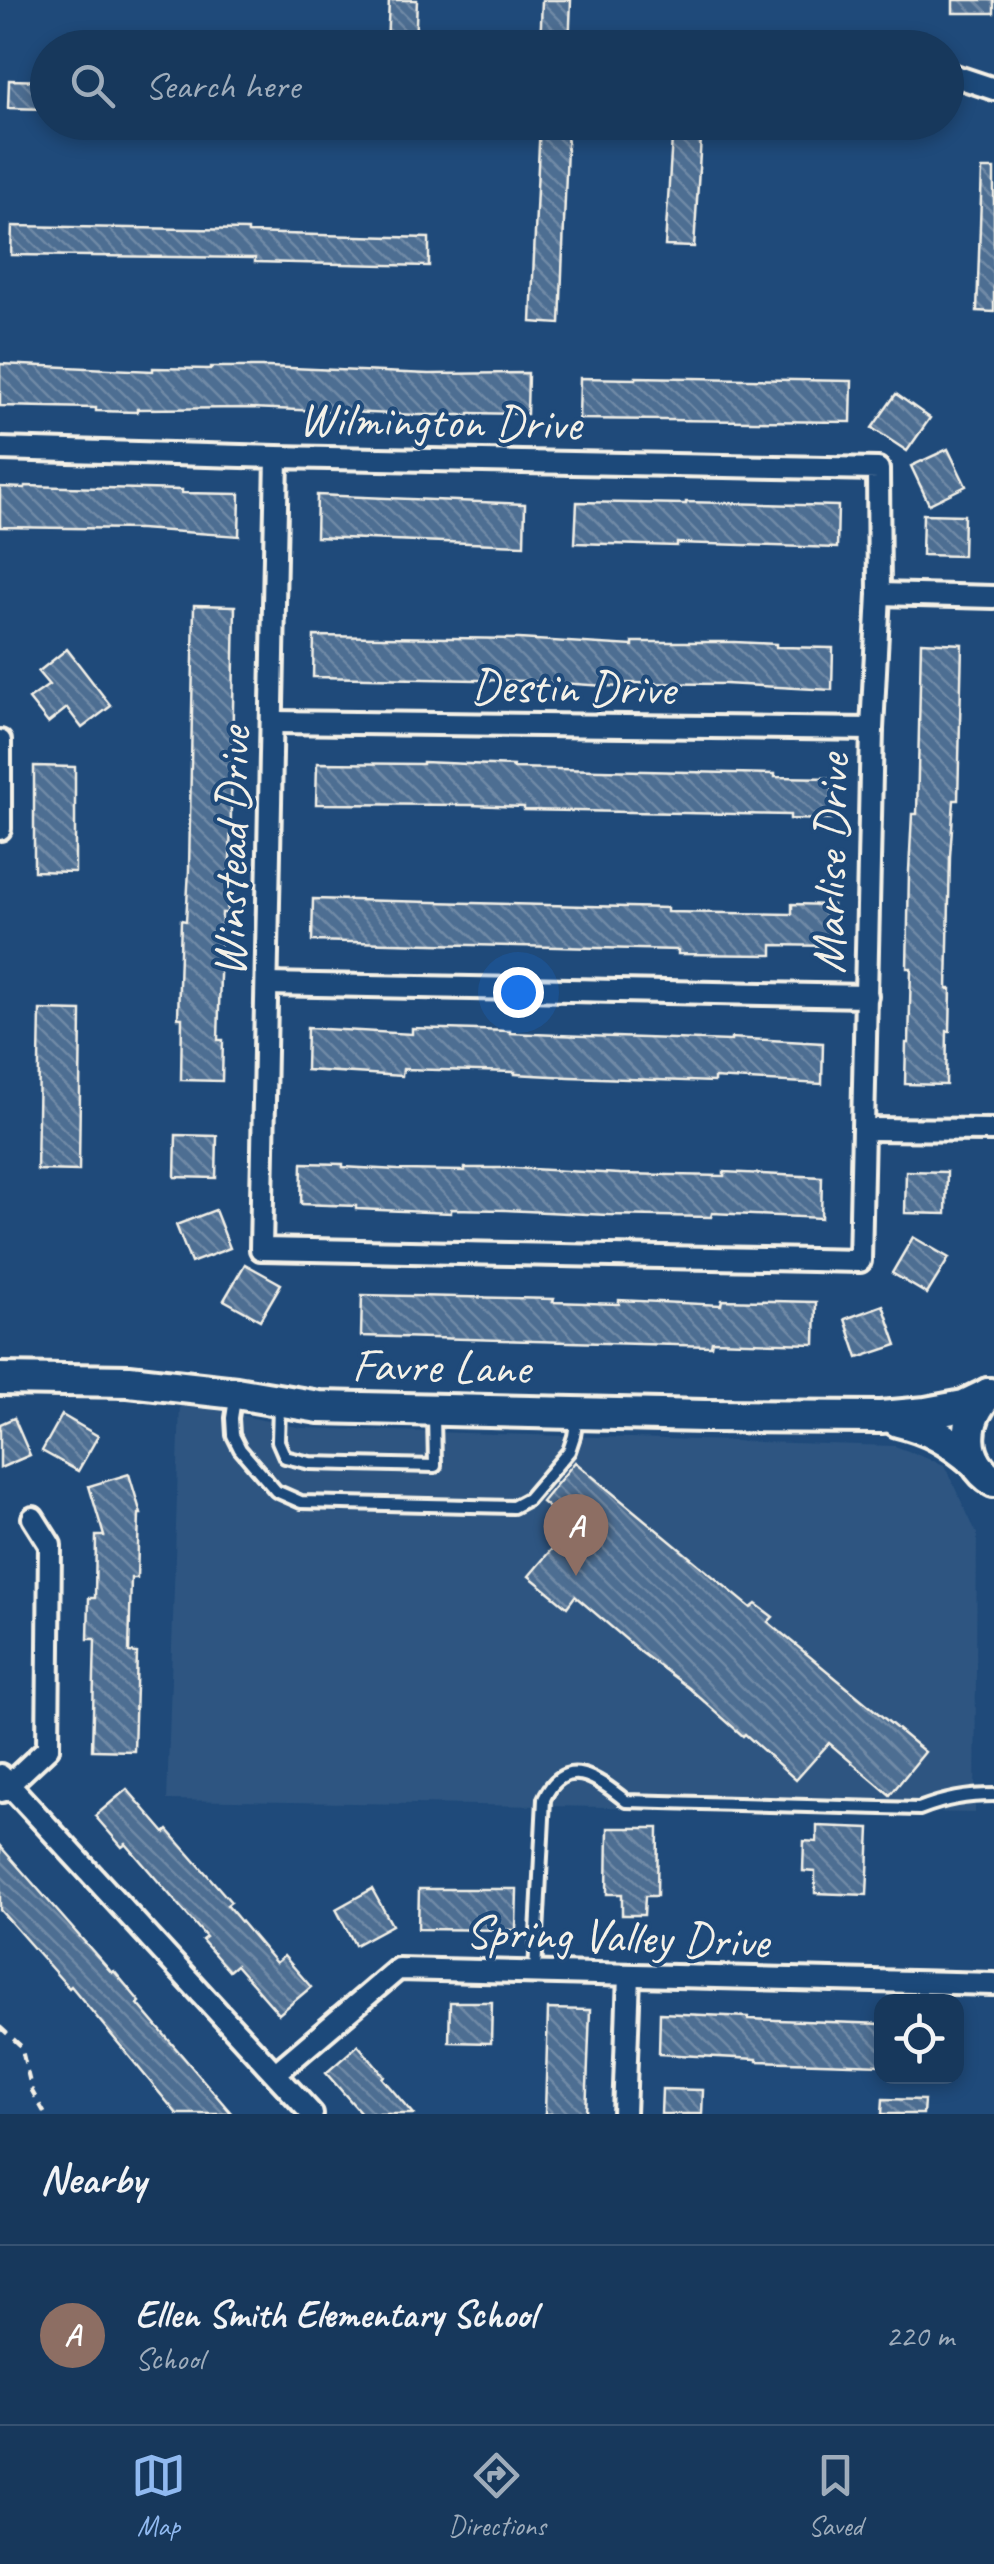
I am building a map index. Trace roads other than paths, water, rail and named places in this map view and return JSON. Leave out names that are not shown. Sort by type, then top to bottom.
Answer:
[{"type":"street","points":[[964,79],[994,89]]},
{"type":"street","name":"Wilmington Drive","points":[[0,449],[878,469]]},
{"type":"street","name":"Winstead Drive","points":[[278,457],[261,1248],[860,1262]]},
{"type":"street","name":"Marlise Drive","points":[[860,1262],[872,729],[879,594],[878,469]]},
{"type":"street","points":[[879,594],[994,597]]},
{"type":"street","name":"Destin Drive","points":[[273,722],[872,729]]},
{"type":"street","points":[[0,741],[0,829]]},
{"type":"street","points":[[267,984],[867,996]]},
{"type":"street","points":[[863,1130],[994,1130]]},
{"type":"street","name":"Favre Lane","points":[[0,1379],[129,1381],[319,1407],[881,1417],[964,1406],[991,1392]]},
{"type":"street","points":[[987,1479],[970,1448],[968,1433],[978,1405],[991,1392]]},
{"type":"street","name":"Favre Lane","points":[[881,1417],[925,1428],[956,1446],[987,1479]]},
{"type":"street","points":[[34,1518],[50,1544],[48,1748],[3,1784],[312,2114]]},
{"type":"street","name":"Spring Valley Drive","points":[[276,2073],[398,1969],[994,1984]]},
{"type":"street","points":[[624,2114],[629,1975]]},
{"type":"lane","points":[[236,1393],[233,1435],[240,1449],[276,1491],[300,1502],[513,1507],[528,1499],[570,1451],[577,1413]]},
{"type":"lane","points":[[280,1400],[278,1441],[285,1457],[310,1462],[435,1466],[434,1410]]},
{"type":"lane","points":[[535,1972],[544,1799],[561,1775],[578,1773],[592,1778],[626,1801],[920,1809],[964,1796],[994,1796]]},
{"type":"place","name":"Ellen Smith Elementary School","points":[[576,1576]]}]
